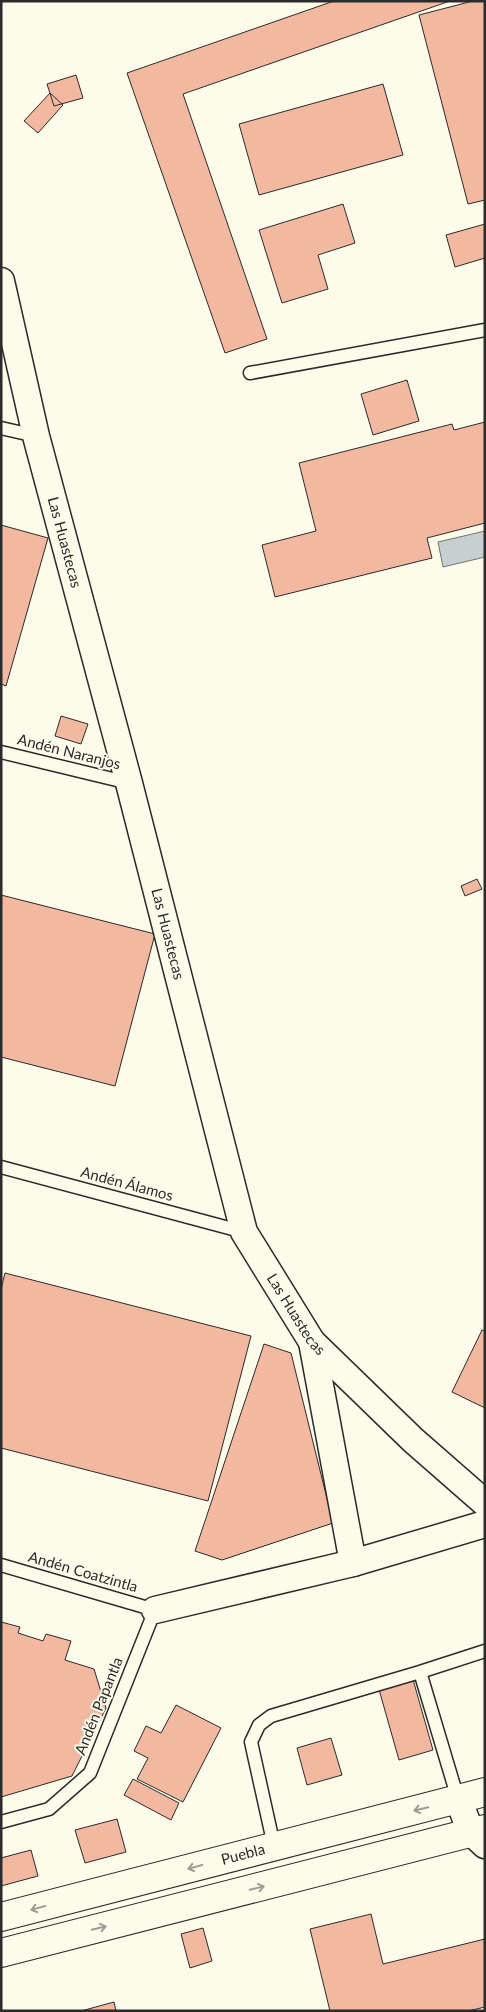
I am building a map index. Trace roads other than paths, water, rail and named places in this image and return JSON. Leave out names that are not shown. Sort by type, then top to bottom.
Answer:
[{"type":"main road","name":"Puebla","points":[[1,1917],[485,1792]]},
{"type":"main road","points":[[1,1953],[480,1835]]},
{"type":"street","name":"Las Huastecas","points":[[1,281],[36,436],[130,783],[244,1232],[312,1342],[412,1440],[485,1503]]},
{"type":"street","points":[[312,1342],[353,1563]]},
{"type":"street","points":[[155,1610],[353,1563],[485,1524]]},
{"type":"street","points":[[458,1799],[480,1835]]},
{"type":"lane","points":[[250,372],[485,330]]},
{"type":"lane","points":[[1,428],[36,436]]},
{"type":"lane","name":"Andén Naranjos","points":[[1,752],[130,783]]},
{"type":"lane","name":"Andén Álamos","points":[[1,1167],[244,1232]]},
{"type":"lane","name":"Andén Coatzintla","points":[[1,1566],[155,1610]]},
{"type":"lane","name":"Andén Papantla","points":[[1,1822],[49,1809],[90,1773],[155,1610]]},
{"type":"lane","points":[[274,1846],[251,1742],[259,1725],[271,1716],[485,1651]]},
{"type":"lane","points":[[420,1672],[458,1799]]}]
